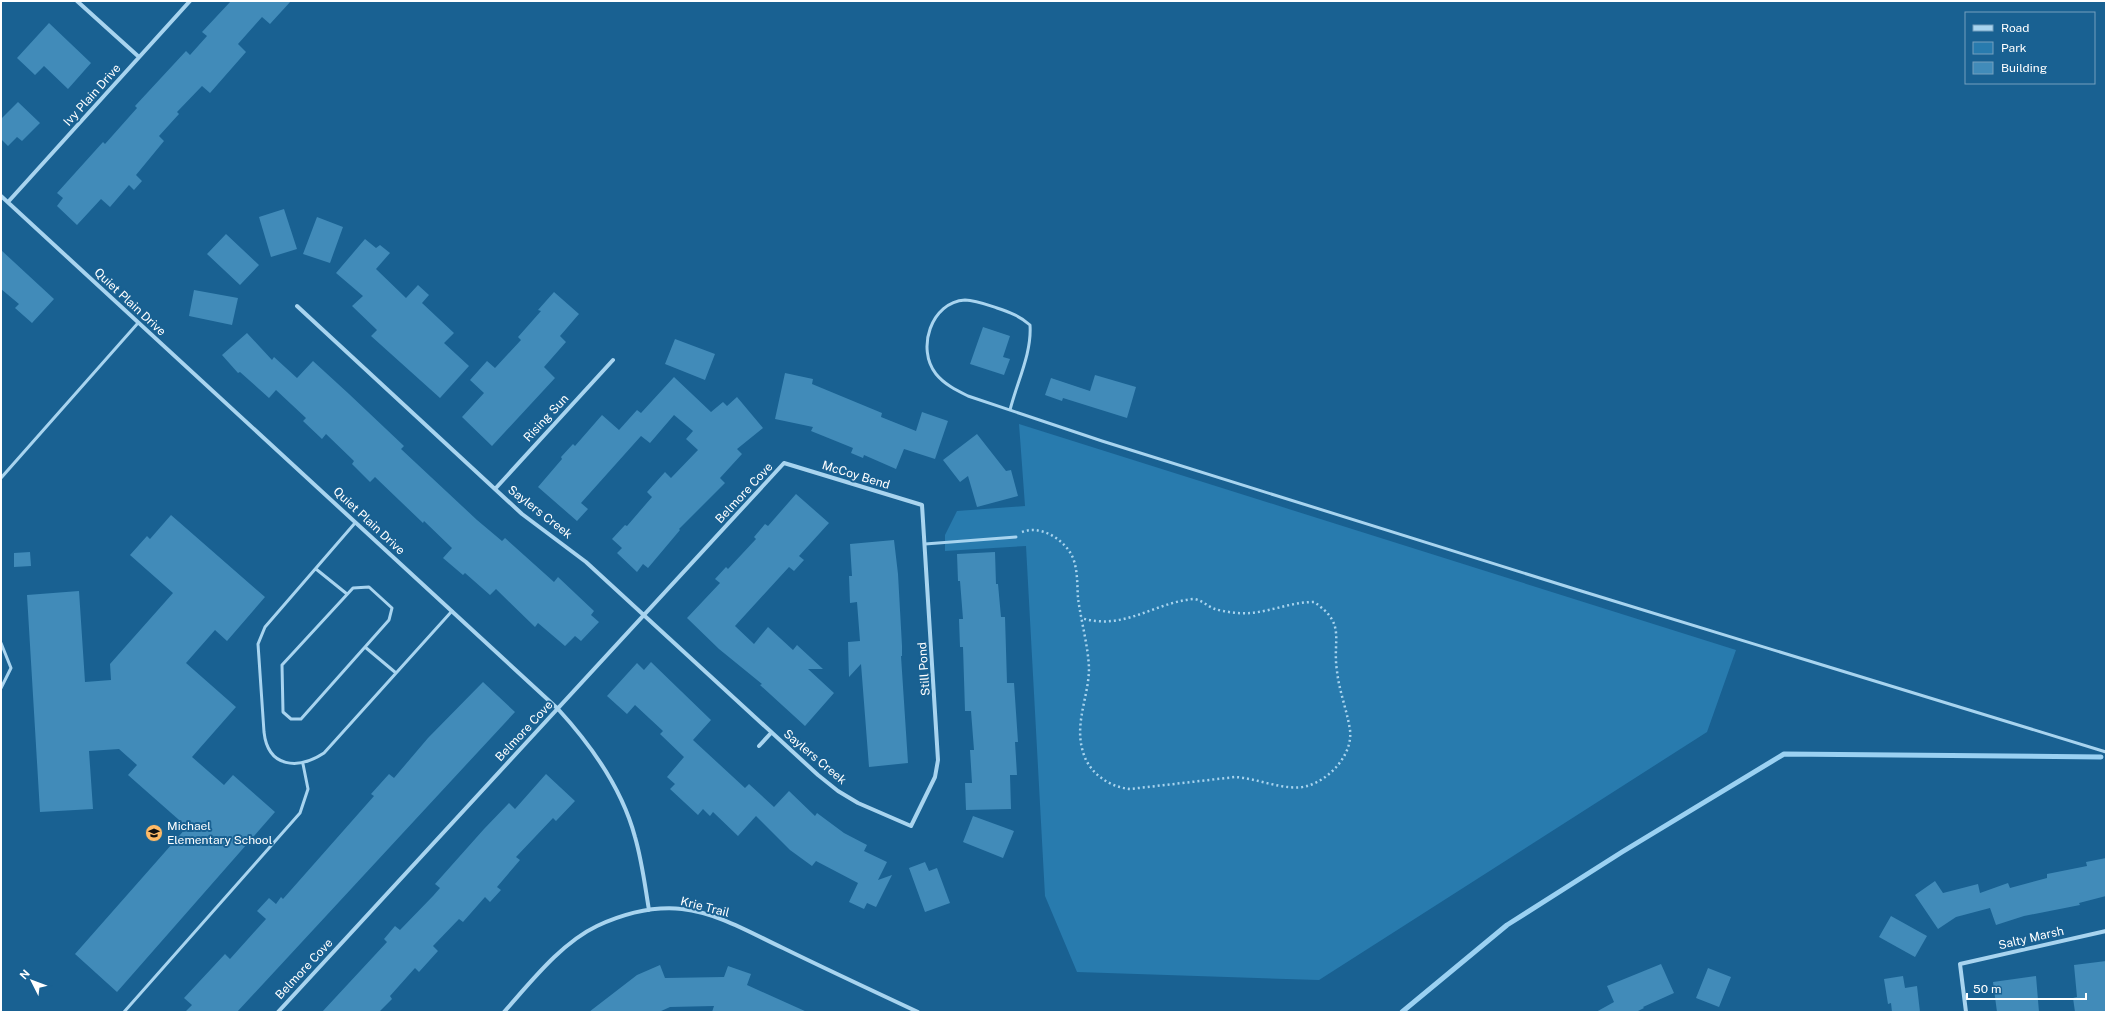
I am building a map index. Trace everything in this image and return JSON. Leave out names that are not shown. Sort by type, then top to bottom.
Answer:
[{"type":"street","points":[[77,1],[140,57]]},
{"type":"street","name":"Ivy Plain Drive","points":[[8,202],[190,1]]},
{"type":"street","name":"Quiet Plain Drive","points":[[1,196],[558,709],[579,732],[601,763],[618,795],[635,836],[649,910]]},
{"type":"street","name":"Saylers Creek","points":[[297,306],[495,489],[534,524],[586,562],[818,775],[838,791],[858,803],[911,826]]},
{"type":"street","name":"Rising Sun","points":[[495,489],[613,360]]},
{"type":"street","name":"McCoy Bend","points":[[784,464],[922,505]]},
{"type":"street","name":"Belmore Cove","points":[[278,1012],[784,464]]},
{"type":"street","name":"Still Pond","points":[[911,826],[935,777],[938,760],[922,505]]},
{"type":"street","name":"Saylers Creek","points":[[759,746],[771,733]]},
{"type":"street","name":"Krie Trail","points":[[504,1012],[541,971],[577,940],[596,927],[621,916],[649,910],[682,909],[723,920],[918,1012]]},
{"type":"street","name":"Salty Marsh","points":[[1966,1012],[1960,964],[2106,931]]},
{"type":"lane","points":[[1010,410],[1028,352],[1031,335],[1030,325],[1023,319],[1009,312],[982,304],[965,300],[948,305],[934,319],[927,339],[927,357],[935,373],[948,385],[968,396],[1102,441],[1585,592],[2106,752]]},
{"type":"lane","points":[[1,478],[138,322]]},
{"type":"lane","points":[[355,523],[264,627],[258,644],[265,743],[269,751],[284,762],[303,764],[324,753],[452,611]]},
{"type":"lane","points":[[925,544],[1016,537]]},
{"type":"lane","points":[[316,569],[347,594]]},
{"type":"lane","points":[[369,587],[392,608],[390,620],[301,719],[291,719],[283,712],[282,665],[347,594],[353,588],[369,587]]},
{"type":"lane","points":[[1,643],[11,668],[1,688]]},
{"type":"lane","points":[[365,647],[396,673]]},
{"type":"lane","points":[[124,1012],[300,813],[308,789],[303,764]]},
{"type":"path","points":[[1016,537],[1023,531],[1048,533],[1064,545],[1072,554],[1075,566],[1081,618],[1089,668],[1080,726],[1083,752],[1090,766],[1109,784],[1119,788],[1130,789],[1235,776],[1248,777],[1293,788],[1307,786],[1321,780],[1342,760],[1348,744],[1350,732],[1336,670],[1336,627],[1332,617],[1325,609],[1314,602],[1291,603],[1252,613],[1215,609],[1196,599],[1183,601],[1121,621],[1108,623],[1081,618]]},
{"type":"green space","points":[[1019,424],[1736,650],[1707,732],[1319,980],[1077,972],[1045,896],[1026,546],[945,551],[945,535],[957,511],[1025,506]]},
{"type":"building","points":[[231,1],[291,1],[270,24],[262,17],[238,44],[246,52],[210,93],[202,86],[177,112],[179,114],[159,136],[164,141],[136,175],[142,181],[134,190],[129,185],[110,207],[101,199],[77,225],[57,206],[63,198],[57,193],[103,142],[105,144],[137,108],[135,106],[186,51],[190,55],[207,36],[202,32]]},
{"type":"building","points":[[49,23],[91,63],[68,89],[44,66],[35,75],[17,58]]},
{"type":"building","points":[[18,102],[40,123],[22,141],[17,137],[8,146],[1,139],[1,119]]},
{"type":"building","points":[[284,209],[297,249],[271,257],[259,217]]},
{"type":"building","points":[[317,217],[343,227],[330,263],[303,254]]},
{"type":"building","points":[[226,234],[259,265],[240,285],[207,254]]},
{"type":"building","points":[[365,239],[376,248],[380,245],[390,253],[376,269],[406,298],[418,285],[429,295],[422,303],[454,333],[444,343],[469,366],[440,398],[371,336],[377,330],[352,306],[363,296],[336,273]]},
{"type":"building","points":[[1,250],[54,299],[32,323],[15,308],[19,304],[1,289]]},
{"type":"building","points":[[194,290],[238,298],[232,325],[189,316]]},
{"type":"building","points":[[554,292],[579,314],[560,336],[566,342],[544,367],[555,378],[492,446],[462,417],[484,393],[470,380],[487,361],[495,368],[521,340],[518,337],[541,311],[538,310]]},
{"type":"building","points":[[983,327],[1010,336],[1003,357],[1010,359],[1004,375],[970,364]]},
{"type":"building","points":[[247,333],[272,360],[274,357],[297,378],[313,361],[404,446],[401,449],[477,520],[502,541],[505,538],[554,582],[558,577],[594,611],[591,615],[599,622],[581,641],[575,636],[565,646],[538,623],[535,627],[496,589],[490,595],[465,573],[463,575],[443,558],[452,548],[424,521],[423,523],[375,477],[370,482],[352,464],[354,461],[326,434],[322,439],[303,421],[306,418],[276,390],[269,398],[240,372],[238,373],[222,355]]},
{"type":"building","points":[[675,339],[715,354],[705,380],[665,364]]},
{"type":"building","points":[[785,373],[813,379],[812,384],[882,413],[881,417],[916,431],[922,412],[948,421],[935,459],[904,449],[896,469],[864,455],[863,458],[851,453],[853,448],[811,431],[813,427],[775,419]]},
{"type":"building","points":[[1095,375],[1136,387],[1127,418],[1063,398],[1062,401],[1045,395],[1051,378],[1090,391]]},
{"type":"building","points":[[674,377],[711,412],[723,402],[727,406],[737,397],[763,428],[737,449],[742,454],[720,478],[725,483],[679,529],[680,530],[648,568],[643,564],[637,572],[617,553],[622,548],[612,539],[625,525],[627,526],[652,497],[647,492],[665,472],[671,478],[698,450],[686,439],[693,431],[674,415],[650,443],[641,436],[581,503],[588,509],[577,521],[538,487],[562,459],[561,457],[573,444],[575,446],[602,415],[619,430],[637,410],[641,413]]},
{"type":"building","points":[[977,434],[1006,471],[1011,470],[1018,496],[977,507],[968,476],[960,482],[943,460]]},
{"type":"building","points":[[796,494],[829,523],[799,556],[804,560],[794,571],[789,567],[735,626],[754,644],[768,627],[793,650],[797,645],[823,669],[808,669],[834,693],[805,726],[760,685],[762,684],[719,649],[687,618],[720,583],[715,579],[726,567],[728,569],[756,539],[754,537],[765,524],[768,526]]},
{"type":"building","points":[[171,515],[265,597],[227,641],[215,630],[186,663],[236,707],[192,757],[224,785],[233,775],[275,812],[117,992],[75,954],[187,827],[128,775],[137,765],[119,749],[89,751],[93,809],[40,812],[27,595],[79,591],[85,682],[111,680],[110,664],[173,593],[130,555],[147,536],[150,539]]},
{"type":"building","points":[[894,540],[898,574],[902,646],[901,656],[908,763],[869,767],[861,664],[849,677],[848,642],[860,641],[857,602],[850,603],[849,576],[852,576],[850,544]]},
{"type":"building","points":[[30,552],[31,566],[14,567],[14,553]]},
{"type":"building","points":[[995,552],[996,584],[998,584],[1001,617],[1005,617],[1007,683],[1014,683],[1018,742],[1015,742],[1017,775],[1010,775],[1011,809],[966,810],[965,783],[972,783],[970,750],[974,750],[971,711],[965,711],[963,647],[960,647],[959,619],[963,619],[960,581],[958,581],[957,554]]},
{"type":"building","points":[[651,662],[711,720],[693,740],[745,788],[749,784],[774,807],[789,791],[815,816],[817,813],[844,833],[867,845],[864,851],[887,862],[878,880],[892,875],[876,907],[867,903],[864,909],[849,902],[858,883],[816,861],[812,866],[790,850],[756,816],[738,836],[713,812],[710,816],[703,809],[698,815],[670,789],[675,784],[667,777],[684,757],[660,734],[663,731],[635,705],[627,714],[607,696],[637,663],[644,670]]},
{"type":"building","points":[[483,682],[515,712],[237,1012],[185,1012],[192,1005],[184,998],[225,954],[230,959],[266,919],[257,911],[269,898],[276,904],[281,897],[283,899],[374,796],[371,794],[389,774],[394,778],[428,738]]},
{"type":"building","points":[[546,774],[575,801],[556,821],[553,818],[516,857],[520,860],[497,887],[501,890],[490,902],[485,897],[463,922],[459,919],[433,946],[438,951],[419,972],[415,968],[390,996],[392,999],[379,1012],[322,1012],[387,942],[384,939],[395,926],[400,930],[433,896],[440,888],[435,884],[484,829],[509,803],[515,809]]},
{"type":"building","points":[[973,816],[1014,831],[1003,858],[963,842]]},
{"type":"building","points":[[2106,858],[2106,896],[2079,903],[2080,905],[2024,916],[1996,925],[1990,908],[1956,917],[1938,929],[1915,895],[1935,881],[1943,893],[1978,884],[1980,893],[2008,883],[2010,888],[2047,878],[2047,874],[2087,866],[2086,862]]},
{"type":"building","points":[[925,862],[929,871],[937,868],[950,903],[925,912],[909,868]]},
{"type":"building","points":[[1891,916],[1927,936],[1915,957],[1879,937]]},
{"type":"building","points":[[2106,961],[2106,1012],[2075,1012],[2073,998],[2077,997],[2074,965]]},
{"type":"building","points":[[1661,964],[1674,993],[1643,1007],[1644,1008],[1636,1012],[1596,1012],[1614,1002],[1607,986]]},
{"type":"building","points":[[660,965],[665,978],[724,977],[728,966],[751,974],[747,985],[807,1012],[712,1012],[714,1006],[670,1007],[659,1012],[589,1012],[637,975]]},
{"type":"building","points":[[1708,968],[1731,977],[1719,1007],[1696,998]]},
{"type":"building","points":[[1903,976],[1905,988],[1917,986],[1920,1012],[1892,1012],[1891,1003],[1888,1004],[1884,979]]},
{"type":"building","points":[[2036,976],[2039,1012],[1997,1012],[1993,982]]},
{"type":"waterway","points":[[1402,1012],[1507,925],[1622,852],[1784,754],[2101,757]]},
{"type":"place","name":"Michael Elementary School","points":[[154,833]]}]
